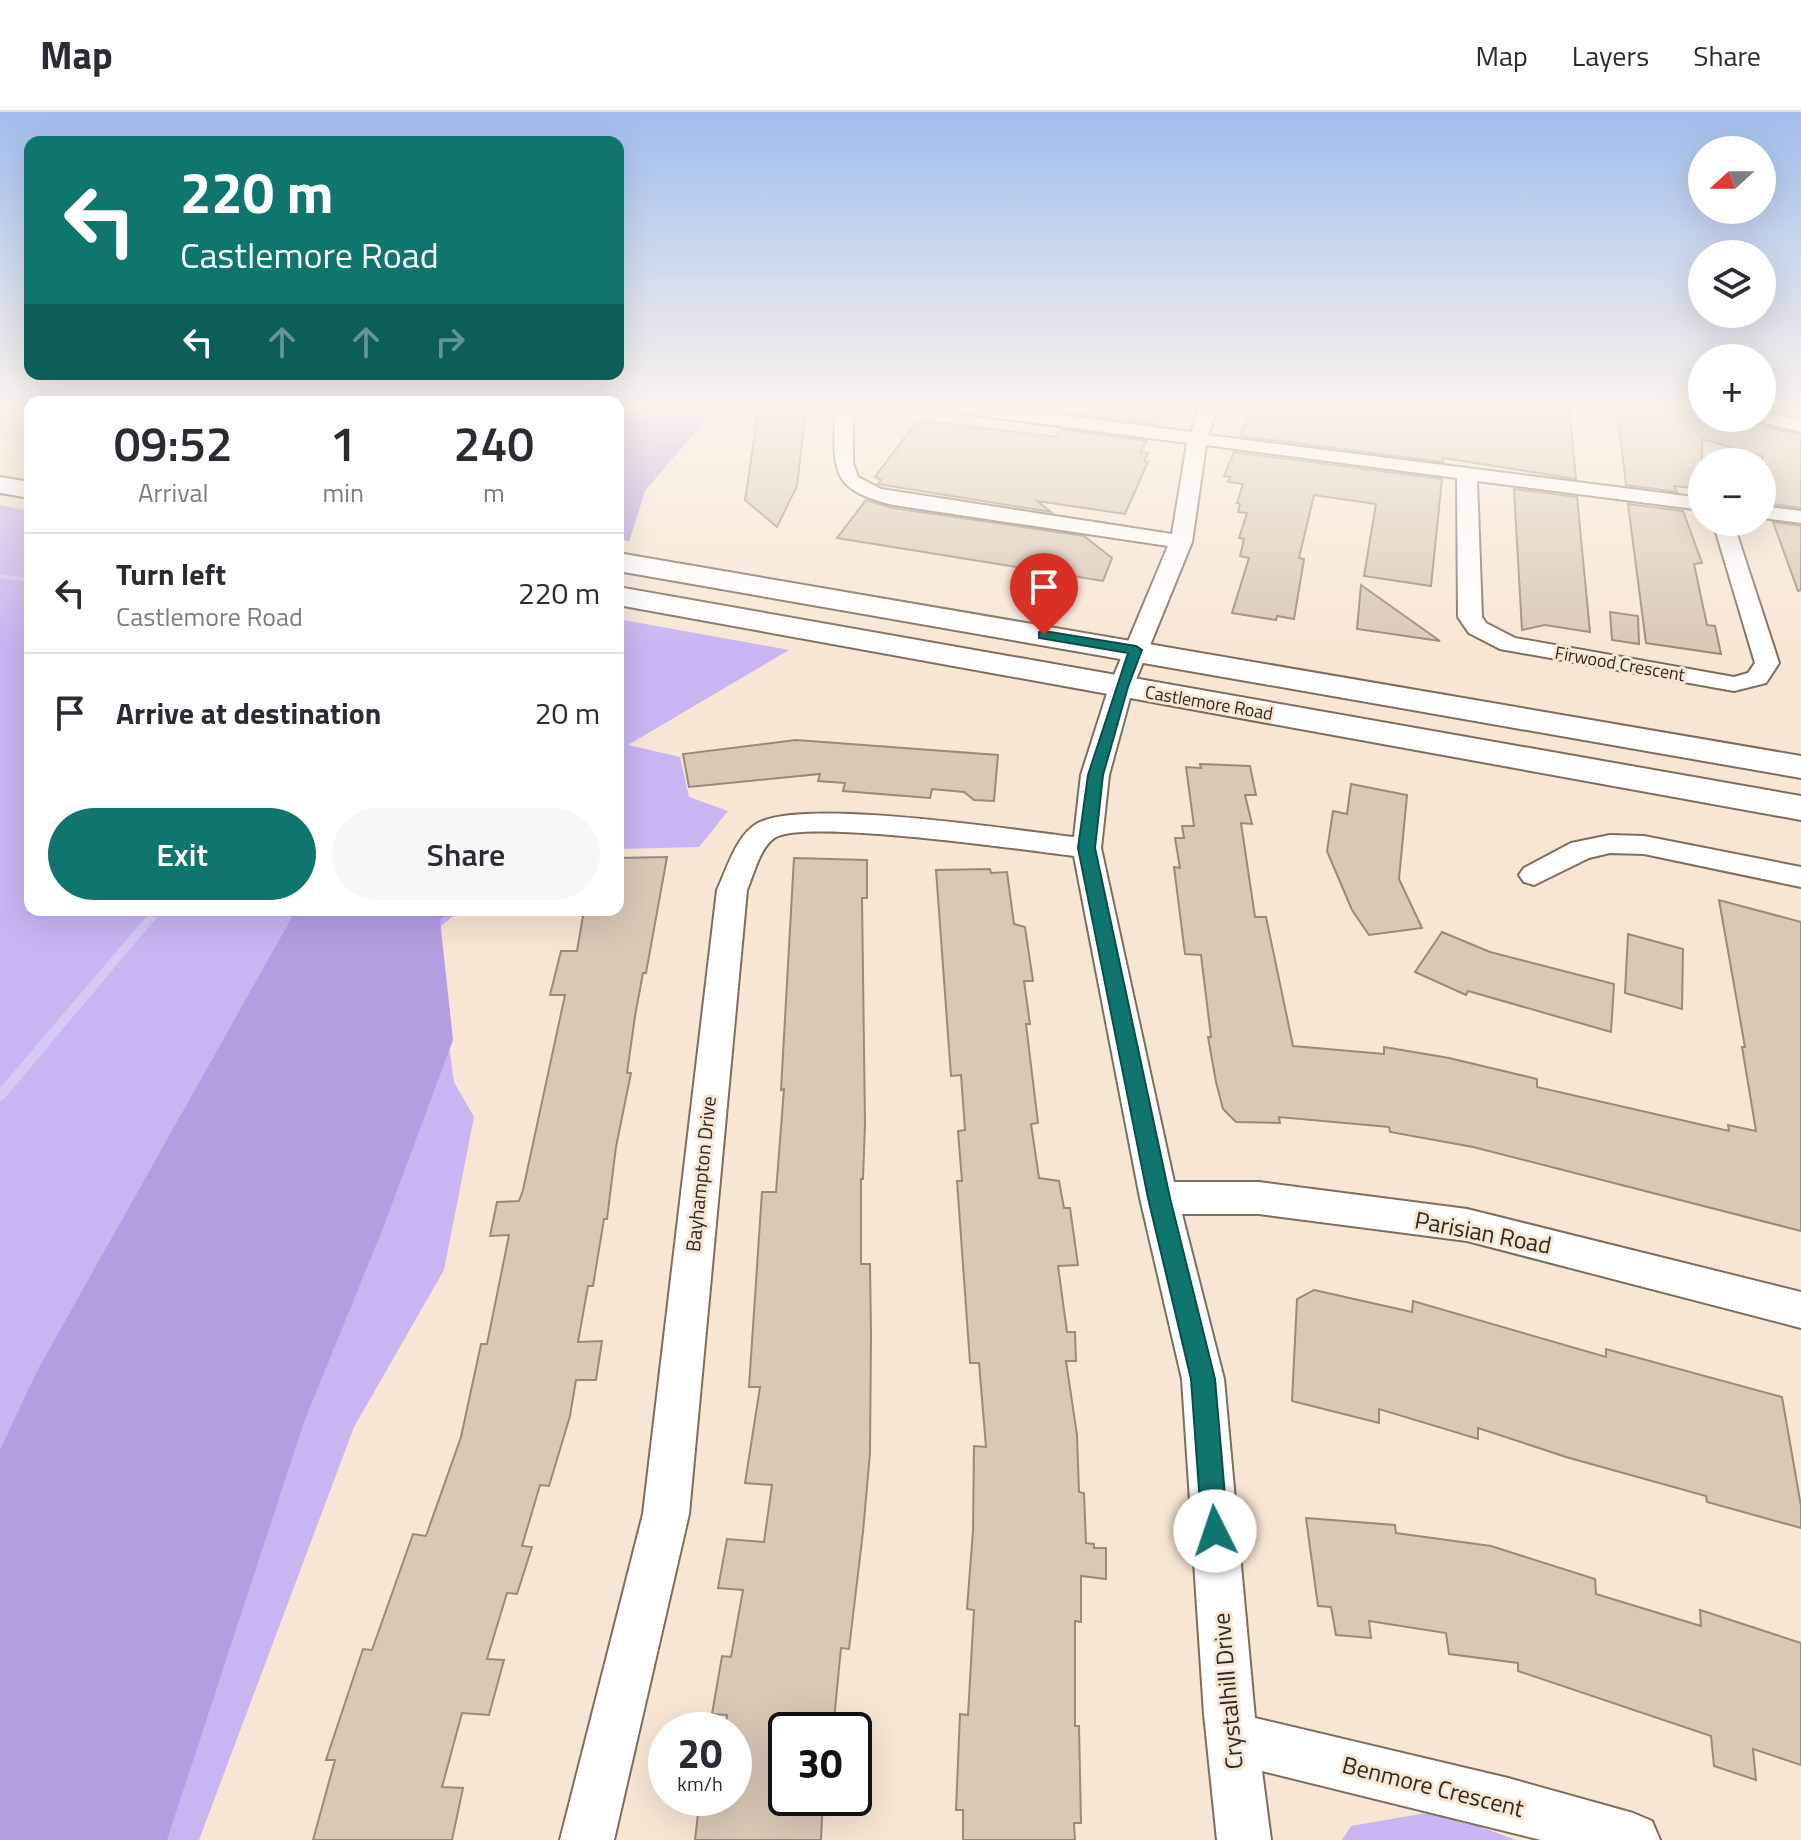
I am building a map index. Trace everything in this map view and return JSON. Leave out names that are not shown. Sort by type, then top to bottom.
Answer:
[{"type":"main road","name":"Castlemore Road","points":[[624,563],[1801,767]]},
{"type":"main road","name":"Castlemore Road","points":[[624,597],[1801,808]]},
{"type":"street","points":[[858,488],[893,499],[1181,542]]},
{"type":"street","name":"Crystalhill Drive","points":[[1190,488],[1181,542],[1121,687],[1095,775],[1087,848],[1159,1198],[1203,1379],[1232,1738],[1244,1840]]},
{"type":"street","name":"Firwood Crescent","points":[[1467,488],[1470,617],[1477,628],[1508,644],[1734,684],[1757,678],[1767,663],[1727,536]]},
{"type":"street","points":[[1574,488],[1688,502]]},
{"type":"street","points":[[1776,514],[1801,517]]},
{"type":"street","name":"Bayhampton Drive","points":[[587,1840],[666,1514],[732,890],[750,848],[767,830],[804,823],[908,828],[1087,848]]},
{"type":"street","points":[[1534,875],[1581,850],[1610,844],[1644,845],[1801,877]]},
{"type":"street","name":"Parisian Road","points":[[1159,1198],[1259,1198],[1467,1225],[1801,1310]]},
{"type":"street","name":"Benmore Crescent","points":[[1232,1738],[1508,1804],[1633,1840]]},
{"type":"shaded area","points":[[624,488],[648,488],[645,491],[629,542],[624,540]]},
{"type":"shaded area","points":[[0,505],[24,510],[24,916],[453,916],[433,932],[454,1082],[474,1117],[444,1270],[354,1427],[199,1840],[0,1840]]},
{"type":"shaded area","points":[[624,620],[789,650],[628,745],[680,757],[689,797],[728,811],[699,847],[624,849]]},
{"type":"shaded area","points":[[293,916],[445,916],[440,920],[453,1040],[383,1228],[304,1422],[167,1840],[0,1840],[0,1450],[37,1371]]},
{"type":"shaded area","points":[[1438,1811],[1516,1840],[1342,1840],[1351,1826]]},
{"type":"building","points":[[747,488],[796,488],[777,527],[745,500]]},
{"type":"building","points":[[900,488],[1137,488],[1125,514],[1037,501],[1051,512]]},
{"type":"building","points":[[1242,488],[1441,488],[1431,586],[1364,576],[1376,504],[1314,495],[1299,558],[1304,559],[1294,619],[1277,616],[1276,620],[1232,613],[1249,558],[1240,556],[1244,539],[1239,538],[1247,513],[1238,512],[1240,504],[1237,503]]},
{"type":"building","points":[[1645,488],[1675,488],[1677,492]]},
{"type":"building","points":[[1776,488],[1801,488],[1801,508],[1776,504]]},
{"type":"building","points":[[1514,489],[1577,497],[1590,632],[1545,625],[1522,630]]},
{"type":"building","points":[[866,500],[893,508],[1084,536],[1112,558],[1103,581],[837,538]]},
{"type":"building","points":[[1628,504],[1683,511],[1688,536],[1692,536],[1702,563],[1694,564],[1707,625],[1715,626],[1721,654],[1646,643]]},
{"type":"building","points":[[1776,522],[1801,526],[1801,590],[1798,591]]},
{"type":"building","points":[[1361,585],[1440,641],[1357,629]]},
{"type":"building","points":[[1610,612],[1638,616],[1639,644],[1612,640]]},
{"type":"building","points":[[796,740],[998,755],[994,801],[974,800],[964,792],[932,789],[930,798],[843,791],[845,783],[818,781],[820,774],[689,787],[683,754]]},
{"type":"building","points":[[1200,764],[1250,766],[1256,795],[1245,795],[1252,824],[1241,823],[1255,917],[1266,917],[1293,1046],[1384,1054],[1384,1047],[1449,1058],[1537,1079],[1537,1087],[1729,1131],[1728,1125],[1756,1131],[1742,1047],[1745,1047],[1719,900],[1801,922],[1801,1231],[1473,1147],[1390,1132],[1389,1127],[1279,1117],[1280,1123],[1236,1122],[1223,1109],[1216,1082],[1208,1037],[1211,1037],[1201,955],[1185,954],[1174,867],[1180,868],[1175,838],[1184,838],[1182,826],[1194,826],[1186,767],[1201,768]]},
{"type":"building","points":[[1351,784],[1407,795],[1399,879],[1422,928],[1369,935],[1352,910],[1327,851],[1333,811],[1347,814]]},
{"type":"building","points":[[667,857],[635,1016],[627,1073],[631,1073],[616,1147],[607,1219],[604,1219],[593,1286],[588,1286],[578,1342],[602,1341],[596,1380],[576,1380],[570,1416],[549,1486],[540,1485],[522,1546],[532,1547],[517,1594],[507,1593],[487,1659],[504,1660],[489,1715],[462,1713],[442,1787],[463,1788],[452,1840],[313,1840],[335,1760],[326,1760],[363,1649],[372,1650],[413,1534],[426,1536],[461,1437],[481,1344],[487,1344],[509,1235],[490,1236],[497,1202],[519,1201],[523,1190],[565,995],[550,995],[561,951],[577,951],[583,916],[624,916],[624,858]]},
{"type":"building","points":[[794,858],[867,860],[867,898],[862,898],[865,1123],[861,1179],[861,1264],[870,1264],[871,1334],[870,1453],[863,1532],[849,1649],[841,1648],[835,1712],[768,1712],[768,1816],[822,1816],[821,1840],[695,1840],[698,1816],[752,1816],[752,1712],[712,1712],[722,1656],[731,1657],[743,1590],[718,1588],[727,1539],[764,1542],[772,1485],[745,1483],[760,1387],[749,1387],[762,1192],[776,1192],[784,1089],[781,1090]]},
{"type":"building","points":[[990,869],[991,873],[1007,872],[1014,924],[1025,927],[1033,981],[1024,981],[1030,1024],[1026,1024],[1038,1123],[1031,1124],[1039,1178],[1059,1181],[1064,1208],[1070,1208],[1078,1265],[1058,1266],[1067,1332],[1075,1332],[1076,1361],[1066,1361],[1077,1435],[1079,1492],[1084,1493],[1086,1543],[1094,1544],[1094,1548],[1106,1548],[1106,1579],[1081,1576],[1081,1622],[1075,1621],[1075,1726],[1079,1726],[1081,1823],[1074,1823],[1075,1840],[963,1840],[963,1810],[956,1810],[960,1714],[968,1715],[974,1610],[967,1609],[973,1531],[974,1446],[986,1447],[979,1363],[970,1363],[957,1181],[962,1181],[958,1131],[965,1130],[961,1075],[951,1076],[936,870]]},
{"type":"building","points":[[1442,932],[1490,952],[1614,984],[1611,1032],[1468,991],[1466,995],[1415,972]]},
{"type":"building","points":[[1628,934],[1683,949],[1682,1009],[1625,993]]},
{"type":"building","points":[[1314,1290],[1412,1312],[1413,1301],[1606,1357],[1606,1349],[1782,1397],[1801,1506],[1801,1528],[1707,1502],[1706,1496],[1566,1457],[1478,1428],[1478,1439],[1379,1409],[1379,1423],[1292,1401],[1297,1299]]},
{"type":"building","points":[[1306,1518],[1395,1525],[1396,1533],[1491,1546],[1595,1579],[1596,1594],[1701,1626],[1700,1610],[1801,1643],[1801,1765],[1753,1749],[1756,1780],[1714,1766],[1711,1736],[1518,1671],[1518,1663],[1449,1654],[1446,1633],[1369,1621],[1371,1638],[1336,1635],[1331,1607],[1318,1606]]},
{"type":"waterway","points":[[0,576],[24,579]]},
{"type":"waterway","points":[[0,1096],[153,916]]},
{"type":"route","points":[[1044,635],[1136,650],[1121,687],[1095,775],[1087,848],[1159,1198],[1203,1379],[1215,1531]]}]
